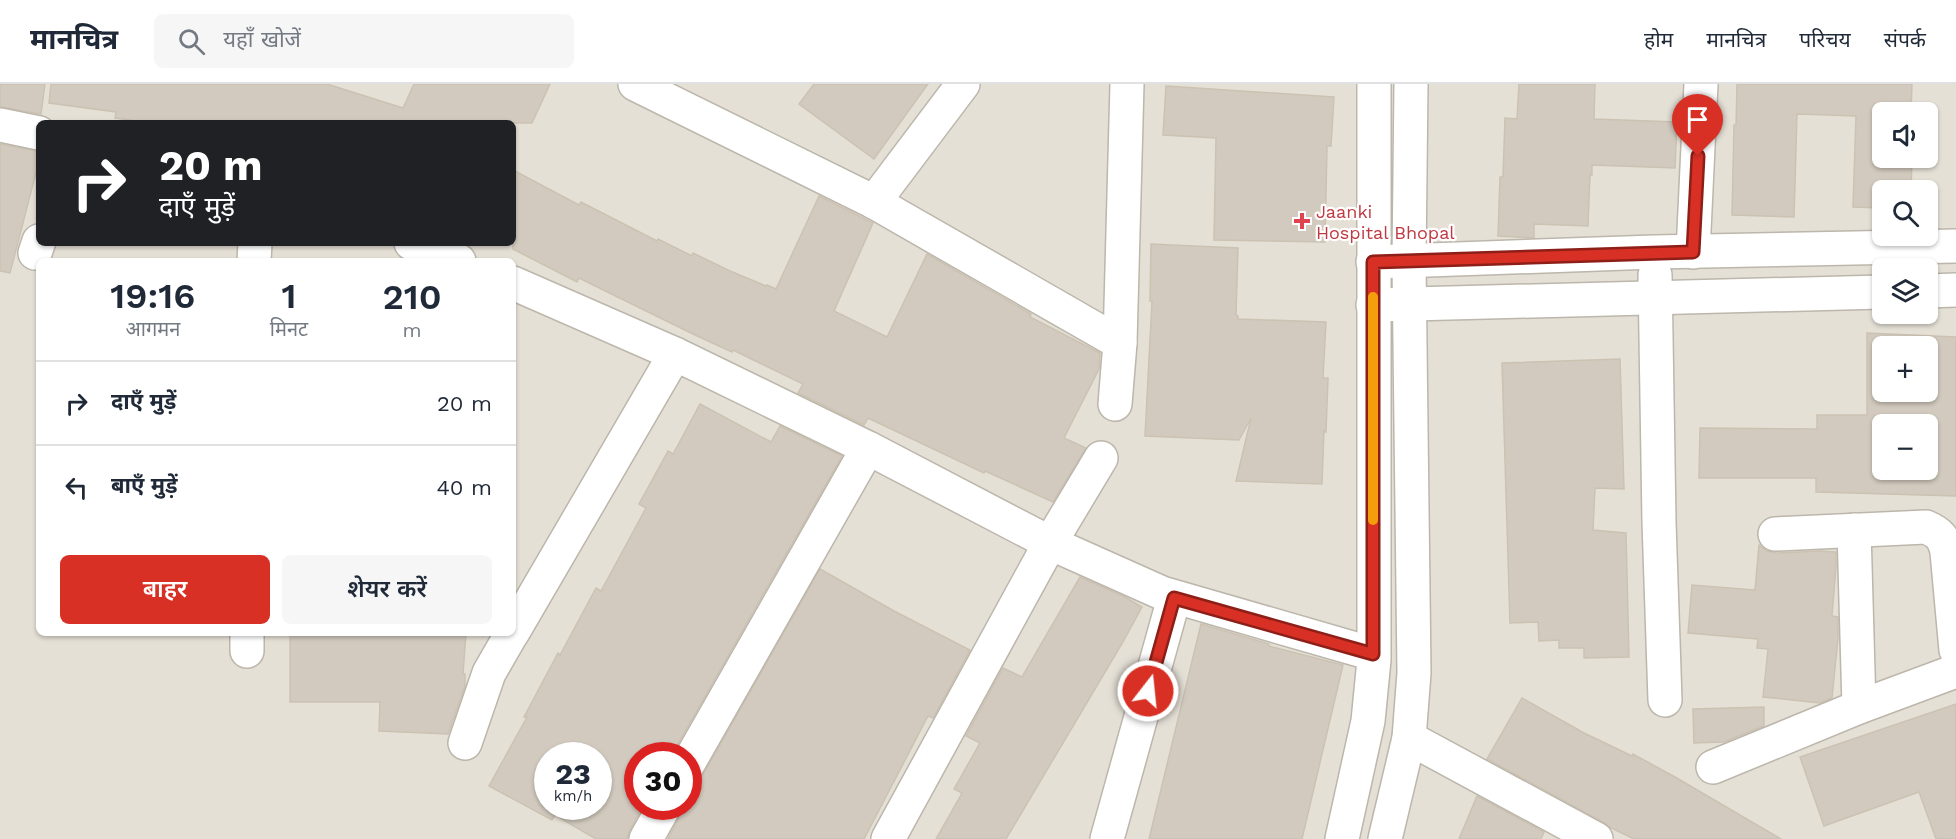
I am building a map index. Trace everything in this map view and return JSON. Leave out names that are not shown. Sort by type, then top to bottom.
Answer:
[{"type":"street","points":[[874,202],[963,84]]},
{"type":"street","points":[[1115,404],[1120,343],[1127,84]]},
{"type":"street","points":[[1341,839],[1368,721],[1373,654],[1374,84]]},
{"type":"street","points":[[1385,839],[1409,738],[1414,673],[1409,304],[1411,84]]},
{"type":"street","points":[[1693,252],[1701,84]]},
{"type":"street","points":[[649,87],[874,202],[1120,343]]},
{"type":"street","points":[[0,125],[36,132]]},
{"type":"street","points":[[419,246],[451,258]]},
{"type":"street","points":[[1373,262],[1654,252],[1956,246]]},
{"type":"street","points":[[1654,252],[1665,700]]},
{"type":"street","points":[[516,284],[675,354],[868,448],[1050,543],[1174,598],[1373,654]]},
{"type":"street","points":[[1938,291],[1956,290]]},
{"type":"street","points":[[1373,305],[1872,292]]},
{"type":"street","points":[[516,627],[675,354]]},
{"type":"street","points":[[701,742],[868,448]]},
{"type":"street","points":[[888,839],[1050,543],[1101,458]]},
{"type":"street","points":[[1775,534],[1926,527],[1937,532],[1944,539],[1947,552],[1956,650]]},
{"type":"street","points":[[1854,530],[1859,707]]},
{"type":"street","points":[[1107,839],[1174,598]]},
{"type":"street","points":[[489,636],[489,673]]},
{"type":"street","points":[[465,742],[489,673],[511,636]]},
{"type":"street","points":[[1713,766],[1956,671]]},
{"type":"street","points":[[1409,738],[1579,835]]},
{"type":"street","points":[[646,839],[657,820]]},
{"type":"shaded area","points":[[0,84],[1956,84],[1956,839],[0,839]]},
{"type":"building","points":[[0,84],[45,84],[41,114],[0,107]]},
{"type":"building","points":[[51,84],[327,84],[403,108],[414,84],[550,84],[532,123],[516,123],[516,120],[130,120],[115,118],[116,112],[49,103]]},
{"type":"building","points":[[814,84],[928,84],[874,159],[799,104]]},
{"type":"building","points":[[1519,84],[1595,84],[1594,119],[1677,122],[1675,168],[1592,165],[1588,226],[1534,224],[1534,238],[1498,236],[1505,118],[1517,119]]},
{"type":"building","points":[[1737,84],[1912,84],[1911,102],[1872,102],[1872,168],[1912,168],[1911,180],[1872,180],[1872,208],[1853,207],[1856,116],[1797,114],[1794,217],[1732,215],[1734,125],[1736,125]]},
{"type":"building","points":[[1166,86],[1334,97],[1331,146],[1327,146],[1325,242],[1214,240],[1216,138],[1163,135]]},
{"type":"building","points":[[0,144],[36,151],[36,173],[10,273],[0,271]]},
{"type":"building","points":[[516,172],[579,205],[581,202],[657,241],[658,239],[692,256],[693,253],[776,289],[819,196],[873,223],[834,311],[887,337],[927,254],[1031,314],[1030,317],[1100,353],[1099,369],[1064,438],[1086,448],[1053,502],[985,471],[984,473],[868,418],[864,425],[798,393],[803,384],[733,350],[732,352],[695,335],[579,278],[577,282],[513,249],[513,246],[516,246]]},
{"type":"building","points":[[1151,244],[1238,248],[1236,315],[1238,319],[1326,322],[1323,378],[1328,378],[1322,484],[1236,481],[1251,418],[1239,440],[1145,436],[1152,301],[1150,301]]},
{"type":"building","points":[[1867,333],[1934,336],[1872,336],[1872,402],[1938,402],[1938,336],[1956,337],[1956,496],[1816,492],[1816,478],[1699,478],[1700,428],[1817,429],[1817,415],[1867,415]]},
{"type":"building","points":[[1620,359],[1624,489],[1595,488],[1593,530],[1626,533],[1629,657],[1584,658],[1584,648],[1559,648],[1559,640],[1539,641],[1538,622],[1510,623],[1502,363]]},
{"type":"building","points":[[700,404],[771,442],[780,426],[842,456],[679,742],[624,742],[624,820],[635,820],[627,839],[596,839],[564,820],[612,820],[612,742],[534,742],[534,810],[489,786],[527,717],[524,717],[558,653],[560,655],[596,588],[601,591],[646,508],[639,504],[668,451],[673,454]]},
{"type":"building","points":[[1759,545],[1767,551],[1776,553],[1836,552],[1832,616],[1838,617],[1838,638],[1832,698],[1820,703],[1763,697],[1768,649],[1757,648],[1758,639],[1688,633],[1692,585],[1755,590]]},
{"type":"building","points":[[820,569],[970,650],[933,718],[928,716],[864,839],[668,839],[678,820],[702,820],[702,775]]},
{"type":"building","points":[[1080,577],[1142,607],[1123,642],[1006,839],[936,839],[962,793],[954,789],[980,743],[966,736],[1003,668],[1022,677]]},
{"type":"building","points":[[1201,624],[1269,644],[1269,646],[1343,665],[1302,839],[1149,839]]},
{"type":"building","points":[[290,636],[466,636],[463,674],[465,674],[465,686],[448,734],[379,731],[380,702],[290,702]]},
{"type":"building","points":[[1522,698],[1584,733],[1632,756],[1633,754],[1781,839],[1634,839],[1609,827],[1487,759]]},
{"type":"building","points":[[1956,704],[1956,839],[1936,839],[1919,792],[1824,826],[1800,757]]},
{"type":"building","points":[[1764,707],[1764,726],[1724,742],[1694,743],[1693,709]]},
{"type":"building","points":[[1477,796],[1544,832],[1541,839],[1459,839]]},
{"type":"slow traffic","points":[[1373,297],[1373,520]]},
{"type":"place","name":"Jaanki Hospital Bhopal","points":[[1302,221]]},
{"type":"route","points":[[1148,691],[1174,598],[1373,654],[1373,262],[1693,252],[1698,156]]}]
